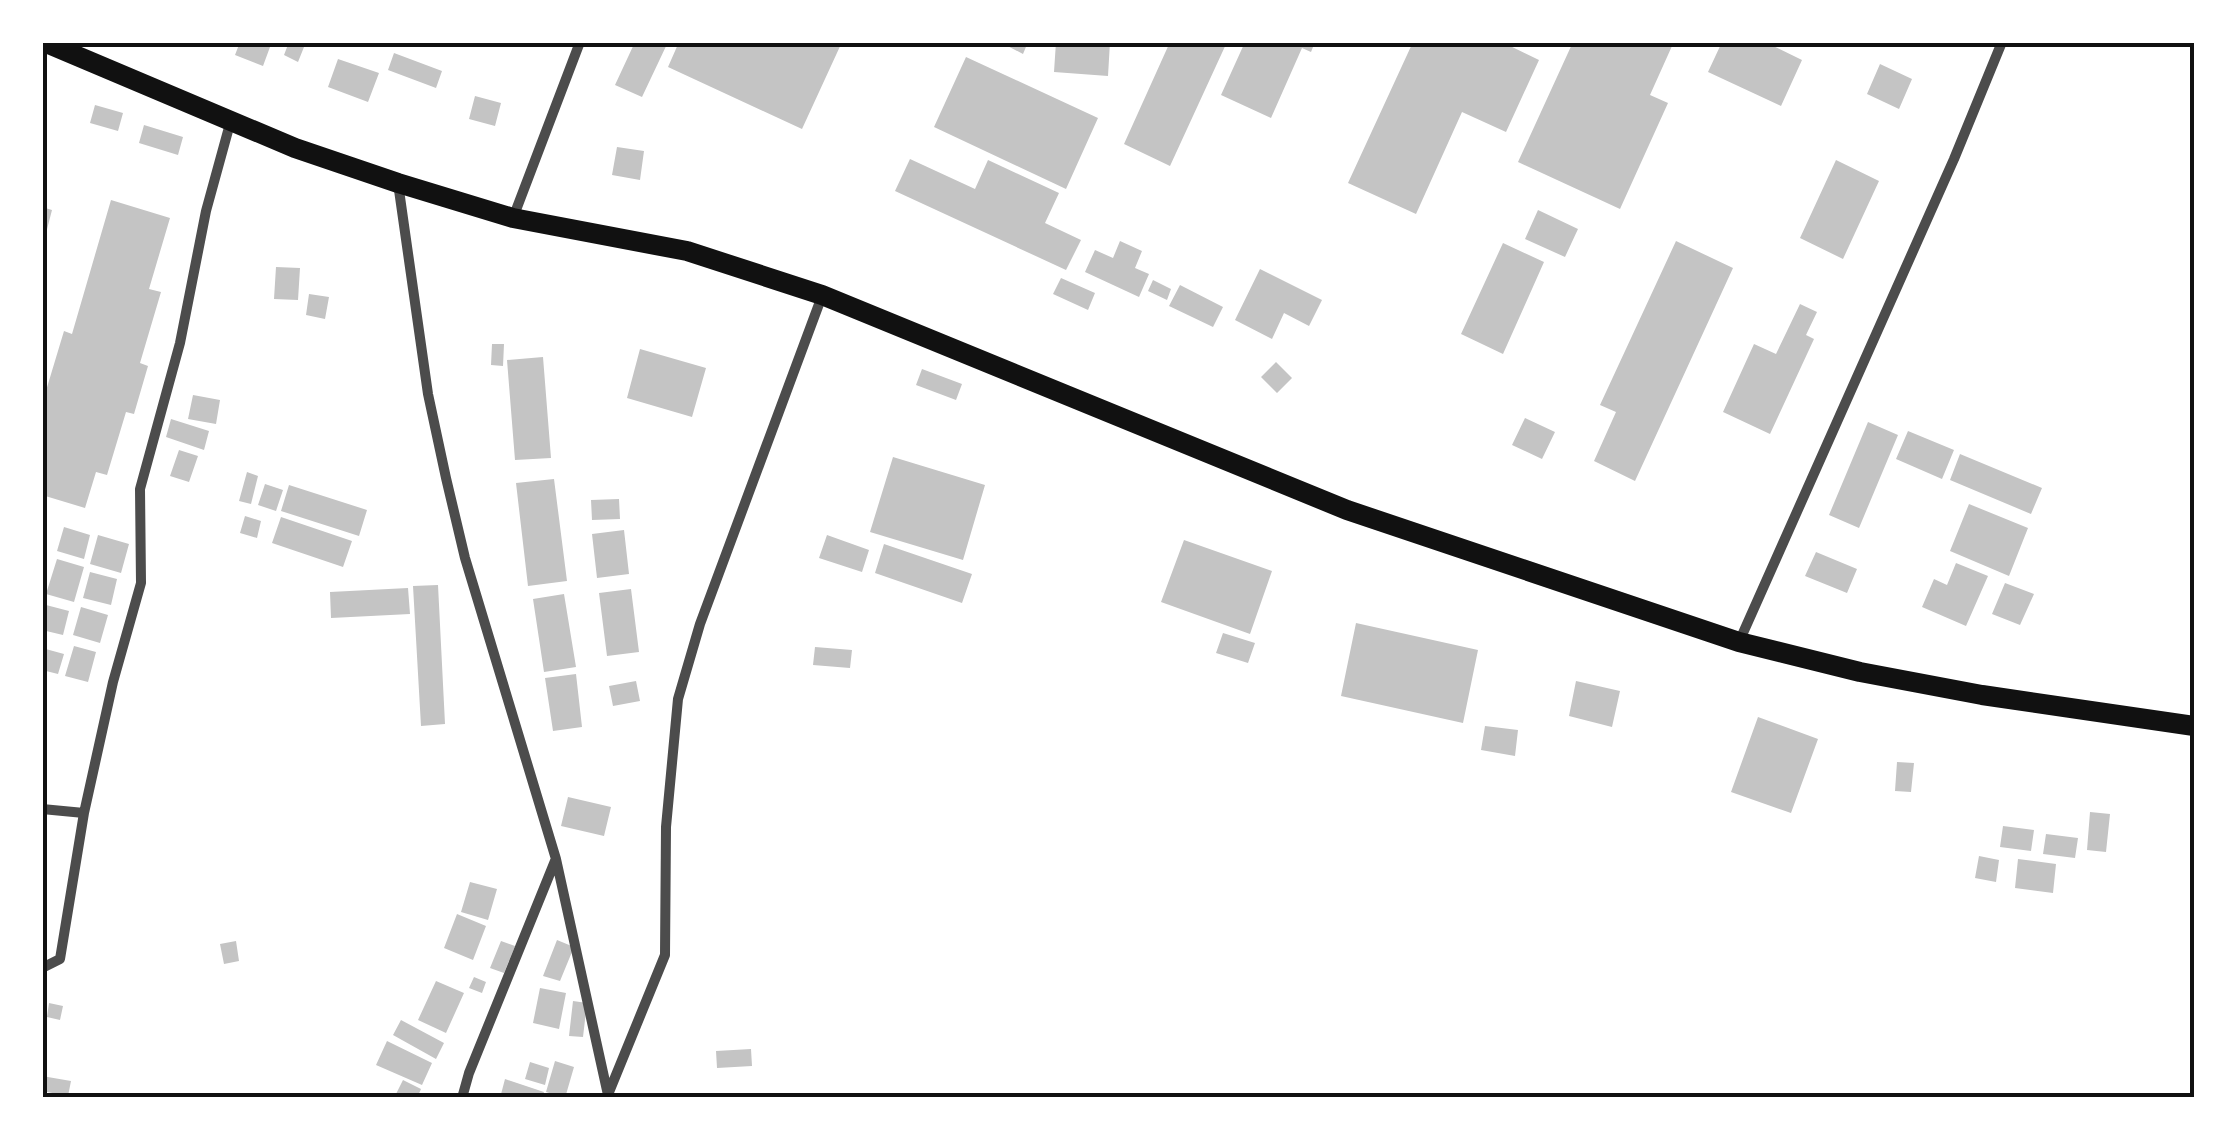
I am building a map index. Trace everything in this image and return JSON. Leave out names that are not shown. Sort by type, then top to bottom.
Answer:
[{"type":"main road","points":[[44,42],[295,148],[398,183],[514,218],[688,251],[822,295],[1347,510],[1739,642],[1860,672],[1982,695],[2191,722]]},
{"type":"street","points":[[514,218],[580,42]]},
{"type":"street","points":[[1739,642],[1954,159],[2002,42]]},
{"type":"street","points":[[42,968],[60,959],[84,813],[113,682],[141,583],[140,489],[180,344],[206,211],[231,120]]},
{"type":"street","points":[[398,183],[428,394],[446,478],[556,859],[607,1096]]},
{"type":"street","points":[[607,1096],[665,955],[666,827],[678,699],[700,624],[822,295]]},
{"type":"street","points":[[42,809],[84,813]]},
{"type":"street","points":[[462,1098],[556,859]]},
{"type":"building","points":[[240,42],[259,42],[270,47],[263,66],[235,55]]},
{"type":"building","points":[[289,42],[306,42],[298,62],[284,55]]},
{"type":"building","points":[[635,42],[668,42],[642,97],[615,85]]},
{"type":"building","points":[[679,42],[842,42],[802,129],[668,67]]},
{"type":"building","points":[[1000,42],[1028,42],[1023,54]]},
{"type":"building","points":[[1056,42],[1110,42],[1108,76],[1054,72]]},
{"type":"building","points":[[1170,42],[1227,42],[1170,166],[1124,144]]},
{"type":"building","points":[[1245,42],[1315,42],[1311,52],[1302,48],[1271,118],[1221,95]]},
{"type":"building","points":[[1413,42],[1502,42],[1539,60],[1506,132],[1462,112],[1416,214],[1348,183]]},
{"type":"building","points":[[1573,42],[1665,42],[1672,46],[1650,95],[1668,103],[1620,209],[1518,162]]},
{"type":"building","points":[[1722,42],[1765,42],[1802,60],[1781,106],[1708,72]]},
{"type":"building","points":[[394,53],[442,71],[436,88],[388,70]]},
{"type":"building","points":[[966,57],[1098,118],[1066,189],[934,127]]},
{"type":"building","points":[[338,59],[379,73],[368,102],[328,87]]},
{"type":"building","points":[[1880,64],[1912,79],[1899,109],[1867,94]]},
{"type":"building","points":[[475,96],[501,103],[495,126],[469,119]]},
{"type":"building","points":[[95,105],[123,113],[118,131],[90,123]]},
{"type":"building","points":[[144,125],[183,137],[178,155],[139,143]]},
{"type":"building","points":[[617,147],[644,151],[640,180],[612,175]]},
{"type":"building","points":[[910,159],[975,189],[988,160],[1059,193],[1045,223],[1081,240],[1066,270],[895,191]]},
{"type":"building","points":[[1836,160],[1879,181],[1843,259],[1800,238]]},
{"type":"building","points":[[111,200],[170,218],[149,289],[161,292],[140,363],[148,366],[134,414],[126,412],[107,475],[96,472],[85,508],[42,495],[42,404],[64,331],[72,334]]},
{"type":"building","points":[[42,207],[52,210],[44,241],[42,241]]},
{"type":"building","points":[[1538,210],[1578,229],[1565,257],[1525,239]]},
{"type":"building","points":[[1120,241],[1142,251],[1135,268],[1149,274],[1139,297],[1085,272],[1095,250],[1113,258]]},
{"type":"building","points":[[1676,241],[1733,268],[1635,481],[1594,461],[1616,412],[1600,405]]},
{"type":"building","points":[[1503,243],[1544,262],[1503,354],[1461,334]]},
{"type":"building","points":[[276,267],[300,268],[298,300],[274,299]]},
{"type":"building","points":[[1260,269],[1322,300],[1309,326],[1284,313],[1272,339],[1235,320]]},
{"type":"building","points":[[1061,278],[1095,293],[1088,310],[1053,294]]},
{"type":"building","points":[[1153,280],[1171,289],[1167,300],[1148,291]]},
{"type":"building","points":[[1180,285],[1223,307],[1213,327],[1169,306]]},
{"type":"building","points":[[309,294],[329,297],[325,319],[306,315]]},
{"type":"building","points":[[1800,304],[1817,312],[1806,335],[1814,339],[1770,434],[1723,412],[1754,344],[1776,354]]},
{"type":"building","points":[[492,344],[504,344],[503,366],[491,365]]},
{"type":"building","points":[[640,349],[706,368],[692,417],[627,398]]},
{"type":"building","points":[[543,357],[551,458],[515,460],[507,360]]},
{"type":"building","points":[[1276,362],[1292,378],[1277,393],[1261,377]]},
{"type":"building","points":[[922,369],[962,384],[956,400],[916,385]]},
{"type":"building","points":[[193,395],[220,400],[216,424],[188,419]]},
{"type":"building","points":[[1525,418],[1555,432],[1542,459],[1512,445]]},
{"type":"building","points":[[171,419],[209,431],[204,450],[166,437]]},
{"type":"building","points":[[1868,422],[1898,435],[1859,528],[1829,515]]},
{"type":"building","points":[[1908,431],[1954,450],[1942,479],[1896,459]]},
{"type":"building","points":[[179,450],[198,456],[189,482],[170,476]]},
{"type":"building","points":[[1960,454],[2042,488],[2031,514],[1950,480]]},
{"type":"building","points":[[893,457],[985,485],[963,560],[870,532]]},
{"type":"building","points":[[247,472],[258,476],[251,504],[239,501]]},
{"type":"building","points":[[554,479],[567,581],[528,586],[516,483]]},
{"type":"building","points":[[265,484],[283,490],[276,511],[258,505]]},
{"type":"building","points":[[289,485],[367,510],[359,536],[281,511]]},
{"type":"building","points":[[619,499],[620,519],[592,520],[591,500]]},
{"type":"building","points":[[1969,504],[2028,528],[2009,576],[1950,551]]},
{"type":"building","points":[[245,516],[261,521],[257,538],[240,533]]},
{"type":"building","points":[[281,517],[352,541],[343,567],[272,543]]},
{"type":"building","points":[[64,527],[90,535],[84,559],[57,551]]},
{"type":"building","points":[[624,530],[629,574],[597,578],[592,534]]},
{"type":"building","points":[[98,535],[129,544],[121,573],[90,564]]},
{"type":"building","points":[[827,535],[869,550],[862,572],[819,558]]},
{"type":"building","points":[[1184,540],[1272,571],[1250,634],[1161,602]]},
{"type":"building","points":[[884,544],[972,574],[962,603],[875,573]]},
{"type":"building","points":[[1816,552],[1857,569],[1847,593],[1805,576]]},
{"type":"building","points":[[57,559],[84,567],[74,602],[46,594]]},
{"type":"building","points":[[1956,563],[1988,576],[1966,626],[1922,607],[1934,579],[1947,585]]},
{"type":"building","points":[[90,572],[117,579],[111,605],[83,598]]},
{"type":"building","points":[[2005,583],[2034,594],[2020,625],[1992,614]]},
{"type":"building","points":[[438,585],[445,724],[421,726],[413,586]]},
{"type":"building","points":[[408,588],[410,614],[331,618],[330,592]]},
{"type":"building","points":[[631,589],[639,652],[607,656],[599,593]]},
{"type":"building","points":[[564,594],[576,667],[544,672],[533,599]]},
{"type":"building","points":[[46,605],[69,611],[63,635],[42,630]]},
{"type":"building","points":[[81,607],[108,615],[100,643],[73,635]]},
{"type":"building","points":[[1356,623],[1478,650],[1463,723],[1341,696]]},
{"type":"building","points":[[1223,633],[1255,643],[1248,663],[1216,653]]},
{"type":"building","points":[[74,646],[96,652],[88,682],[65,676]]},
{"type":"building","points":[[815,647],[852,650],[850,668],[813,665]]},
{"type":"building","points":[[42,648],[64,654],[58,674],[42,670]]},
{"type":"building","points":[[576,674],[582,727],[553,731],[545,678]]},
{"type":"building","points":[[636,681],[640,701],[613,706],[609,686]]},
{"type":"building","points":[[1576,681],[1620,691],[1612,727],[1569,716]]},
{"type":"building","points":[[1758,717],[1818,739],[1791,813],[1731,792]]},
{"type":"building","points":[[1485,726],[1518,730],[1515,756],[1481,750]]},
{"type":"building","points":[[1897,762],[1914,763],[1911,792],[1895,791]]},
{"type":"building","points":[[568,797],[611,807],[604,836],[561,826]]},
{"type":"building","points":[[2090,812],[2110,814],[2106,852],[2087,850]]},
{"type":"building","points":[[2003,826],[2034,830],[2031,851],[2000,847]]},
{"type":"building","points":[[2046,834],[2078,838],[2075,858],[2043,854]]},
{"type":"building","points":[[1979,856],[1999,860],[1996,882],[1975,878]]},
{"type":"building","points":[[2018,859],[2056,864],[2053,893],[2015,888]]},
{"type":"building","points":[[470,882],[497,889],[488,920],[461,912]]},
{"type":"building","points":[[457,914],[486,926],[473,960],[444,948]]},
{"type":"building","points":[[557,940],[574,947],[560,981],[543,976]]},
{"type":"building","points":[[236,941],[239,961],[224,964],[220,944]]},
{"type":"building","points":[[501,941],[515,946],[504,973],[490,968]]},
{"type":"building","points":[[474,977],[486,982],[482,993],[469,988]]},
{"type":"building","points":[[436,981],[464,993],[446,1033],[418,1020]]},
{"type":"building","points":[[540,988],[566,993],[559,1029],[533,1023]]},
{"type":"building","points":[[573,1001],[587,1003],[583,1037],[569,1036]]},
{"type":"building","points":[[49,1003],[63,1006],[60,1020],[47,1017]]},
{"type":"building","points":[[401,1020],[444,1043],[436,1059],[393,1035]]},
{"type":"building","points":[[387,1041],[432,1063],[422,1085],[376,1065]]},
{"type":"building","points":[[751,1049],[752,1066],[717,1068],[716,1051]]},
{"type":"building","points":[[555,1061],[574,1067],[565,1098],[546,1092]]},
{"type":"building","points":[[530,1062],[549,1068],[545,1085],[525,1079]]},
{"type":"building","points":[[42,1076],[71,1081],[68,1096],[42,1091]]},
{"type":"building","points":[[505,1079],[544,1092],[542,1098],[500,1098]]},
{"type":"building","points":[[403,1080],[421,1089],[417,1098],[395,1096]]}]
